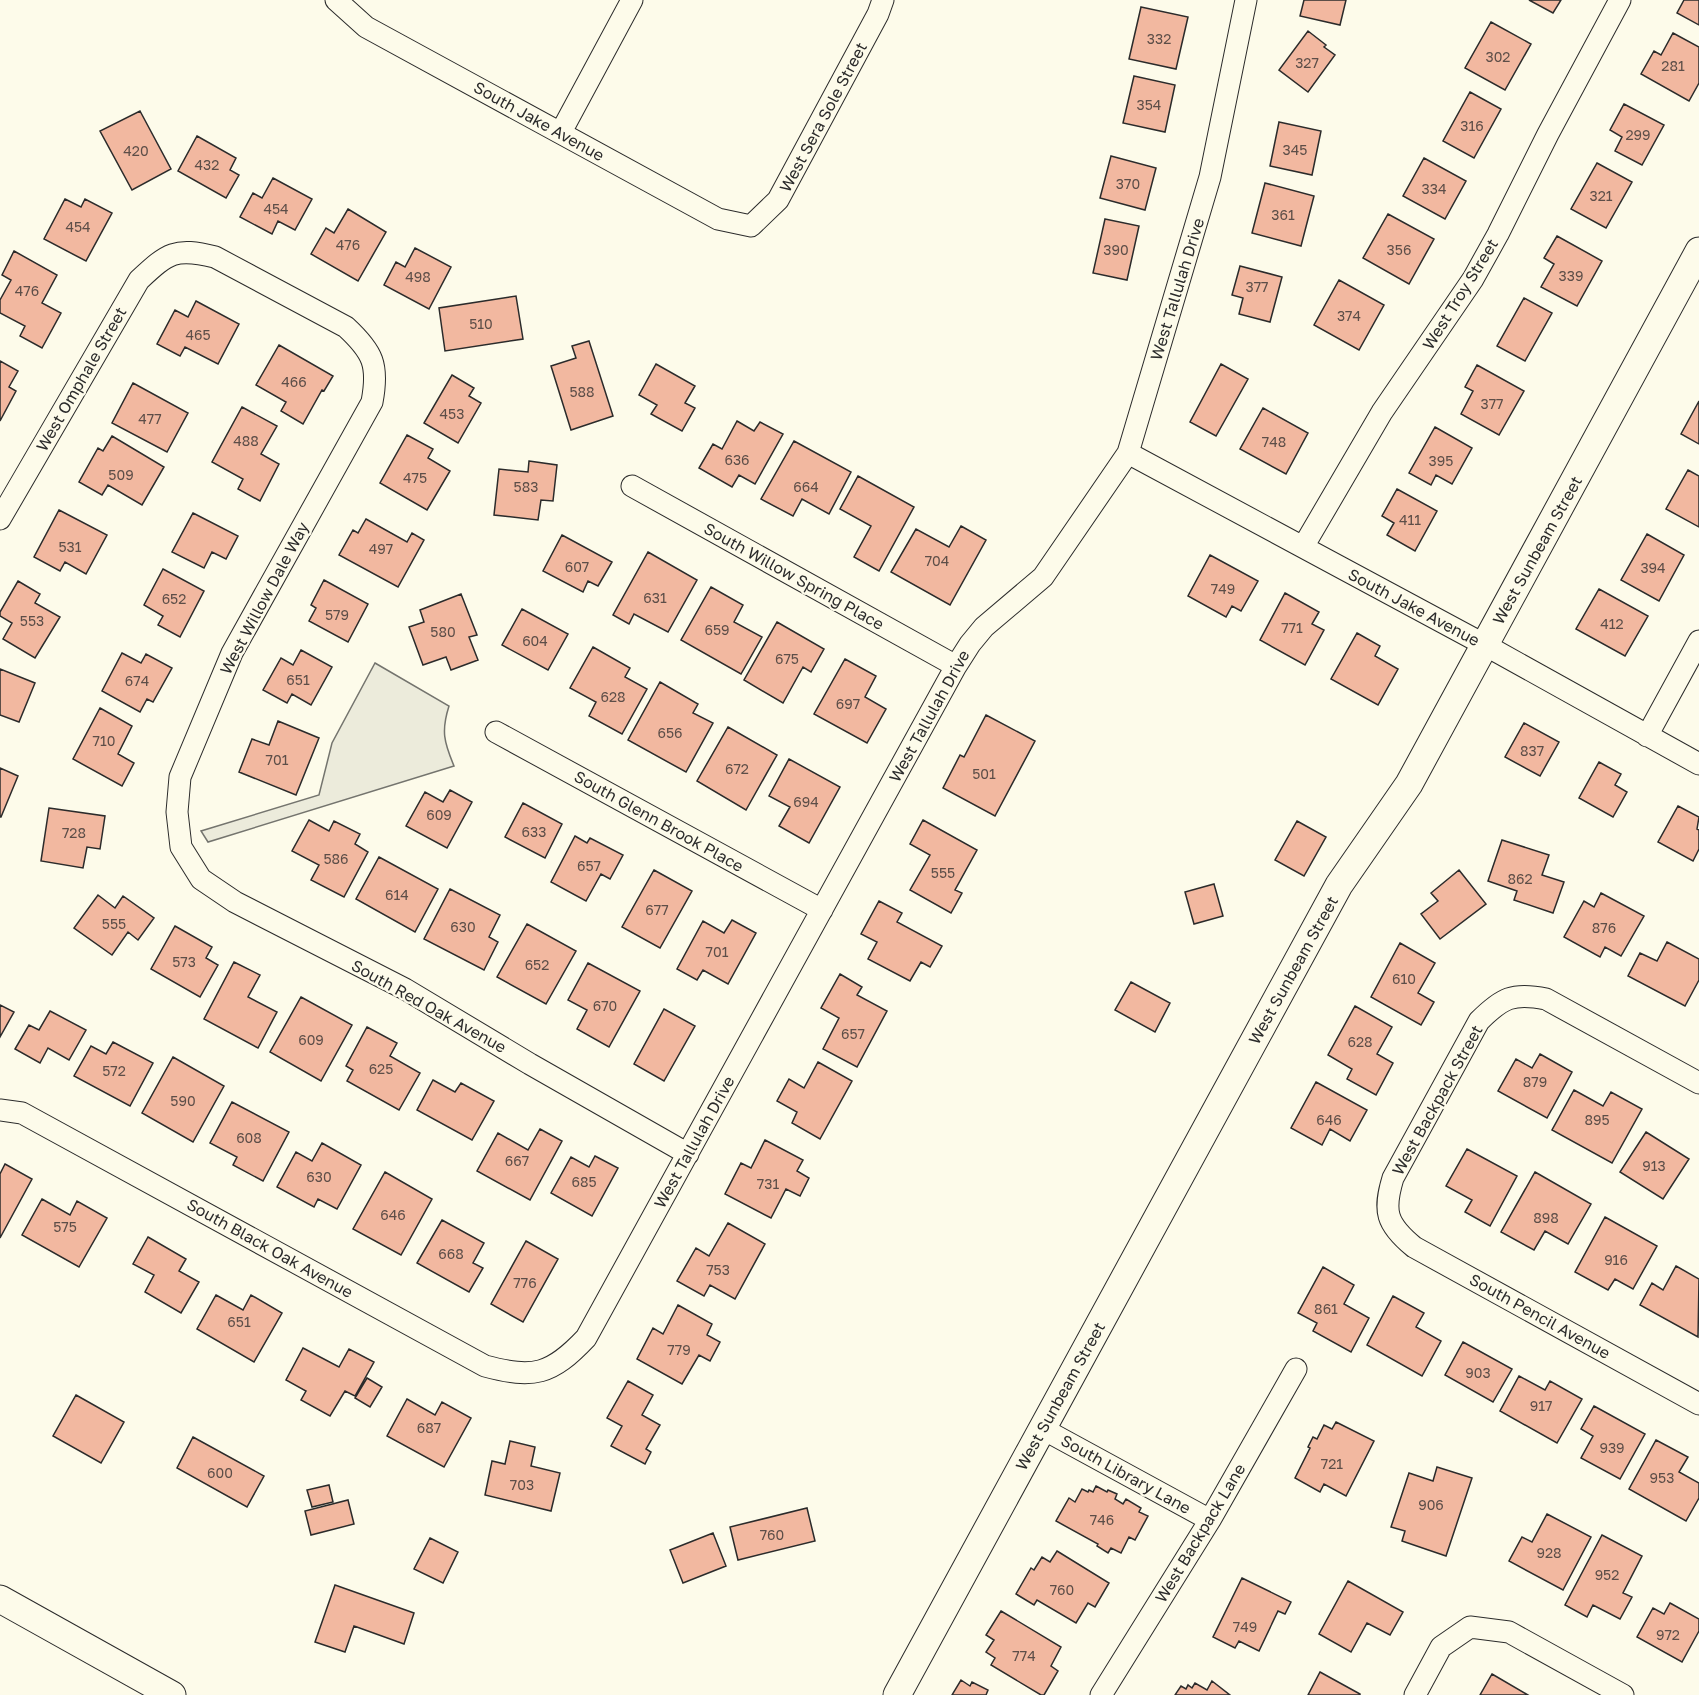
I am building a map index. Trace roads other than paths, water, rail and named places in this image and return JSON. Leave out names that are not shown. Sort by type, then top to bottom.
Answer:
[{"type":"street","name":"South Jake Avenue","points":[[336,0],[366,27],[718,219],[751,226]]},
{"type":"street","points":[[561,132],[632,0]]},
{"type":"street","name":"West Sera Sole Street","points":[[751,226],[778,200],[878,14],[883,0]]},
{"type":"street","name":"West Tallulah Drive","points":[[543,1371],[568,1357],[586,1338],[970,644],[984,627],[1044,577],[1128,453],[1210,177],[1246,0]]},
{"type":"street","name":"West Troy Street","points":[[1303,547],[1382,412],[1473,279],[1620,0]]},
{"type":"street","name":"West Sunbeam Street","points":[[897,1695],[1339,885],[1409,784],[1699,251]]},
{"type":"street","name":"West Omphale Street","points":[[0,519],[139,280],[158,262],[177,252],[197,252],[215,257],[346,327],[361,341],[372,358]]},
{"type":"street","name":"West Willow Dale Way","points":[[181,848],[177,812],[180,777],[232,653],[372,402],[376,380],[372,358]]},
{"type":"street","name":"South Jake Avenue","points":[[1128,453],[1485,645],[1699,764]]},
{"type":"street","name":"South Willow Spring Place","points":[[632,486],[956,666]]},
{"type":"street","points":[[1647,736],[1699,641]]},
{"type":"street","name":"South Glenn Brook Place","points":[[496,732],[822,910]]},
{"type":"street","name":"South Red Oak Avenue","points":[[181,848],[201,879],[235,902],[405,989],[530,1064],[688,1154]]},
{"type":"street","name":"West Backpack Street","points":[[1388,1219],[1387,1198],[1393,1178],[1479,1022],[1495,1005],[1512,996],[1530,995],[1546,999],[1699,1083]]},
{"type":"street","name":"South Black Oak Avenue","points":[[0,1110],[22,1113],[485,1366],[514,1373],[543,1371]]},
{"type":"street","name":"South Pencil Avenue","points":[[1388,1219],[1399,1235],[1414,1246],[1699,1404]]},
{"type":"street","name":"West Backpack Lane","points":[[1101,1695],[1210,1520],[1296,1369]]},
{"type":"street","name":"South Library Lane","points":[[1043,1428],[1210,1520]]},
{"type":"street","points":[[0,1599],[172,1695]]},
{"type":"street","points":[[1415,1695],[1441,1647],[1470,1627],[1509,1632],[1623,1695]]}]
